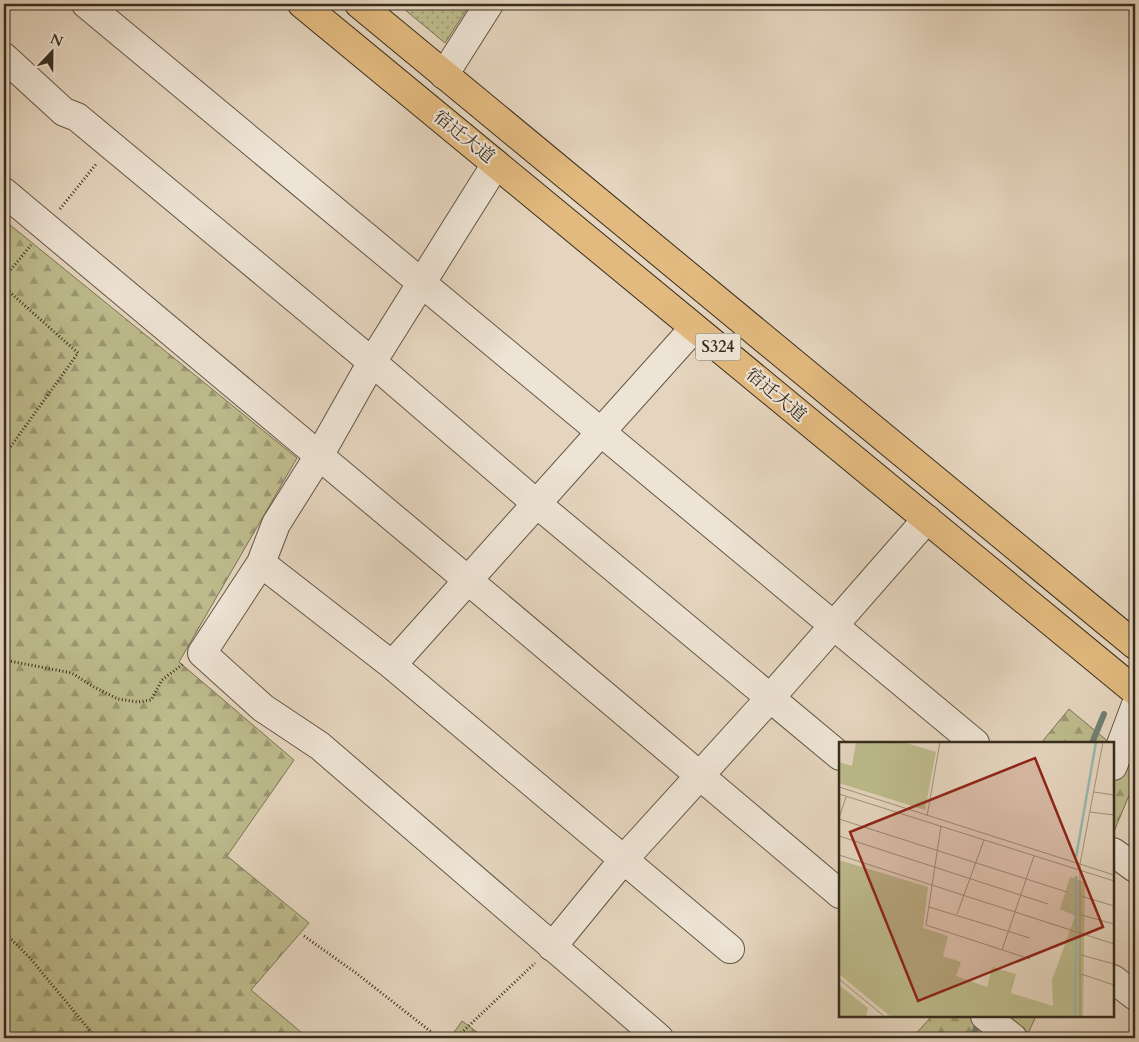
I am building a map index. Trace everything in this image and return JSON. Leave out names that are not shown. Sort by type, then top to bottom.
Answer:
[{"type":"main road","name":"宿迁大道","points":[[302,4],[1135,691]]},
{"type":"main road","name":"宿迁大道","points":[[358,4],[1135,645]]},
{"type":"street","points":[[86,4],[975,742]]},
{"type":"street","points":[[444,75],[489,4]]},
{"type":"street","points":[[4,57],[64,112],[77,117],[372,362],[537,504],[839,755]]},
{"type":"street","points":[[496,164],[372,362],[320,454],[276,524],[261,563],[202,654],[263,708],[320,746],[659,1038]]},
{"type":"street","points":[[4,192],[320,454],[467,581],[839,893]]},
{"type":"street","points":[[392,665],[694,328]]},
{"type":"street","points":[[552,947],[624,859],[771,697],[927,519]]},
{"type":"street","points":[[261,563],[392,665],[730,949]]},
{"type":"street","points":[[1114,763],[1135,707]]},
{"type":"street","points":[[1114,853],[1135,868]]},
{"type":"street","points":[[1114,980],[1135,996]]},
{"type":"path","points":[[4,287],[78,353],[4,456]]},
{"type":"path","points":[[4,660],[72,673],[118,699],[138,702],[151,700],[162,680],[191,657],[202,654]]},
{"type":"path","points":[[4,932],[30,958],[96,1038]]},
{"type":"path","points":[[304,936],[356,973],[439,1038]]},
{"type":"path","points":[[456,1038],[552,947]]},
{"type":"green space","points":[[398,4],[470,4],[445,43]]},
{"type":"green space","points":[[4,220],[297,458],[179,662],[294,760],[227,856],[309,923],[251,990],[308,1038],[4,1038]]},
{"type":"green space","points":[[1069,709],[1109,742],[1042,742]]},
{"type":"green space","points":[[1114,746],[1135,764],[1135,781],[1114,832]]},
{"type":"green space","points":[[931,1017],[1036,1017],[1026,1038],[912,1038]]},
{"type":"green space","points":[[462,1021],[485,1038],[450,1038]]},
{"type":"waterway","points":[[1092,742],[1104,714]]},
{"type":"waterway","points":[[972,1038],[980,1019]]}]
